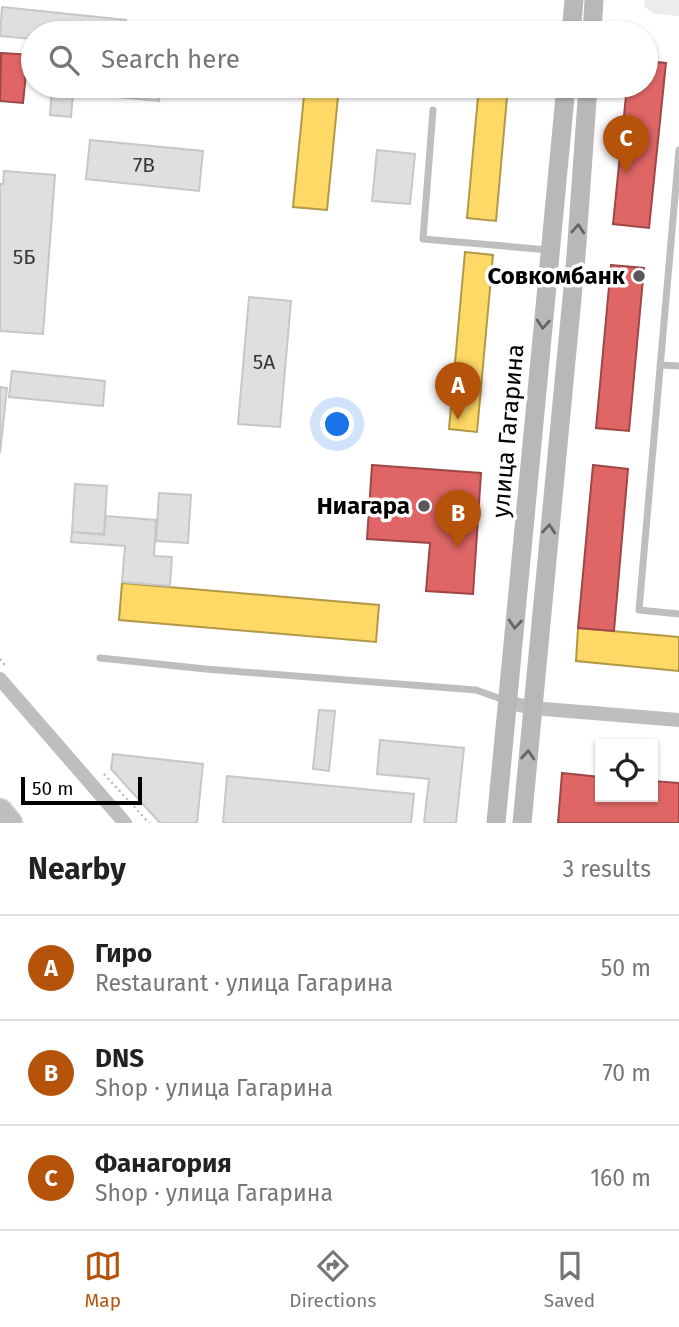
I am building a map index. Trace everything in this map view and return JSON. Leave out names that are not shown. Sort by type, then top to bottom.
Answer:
[{"type":"highway","points":[[0,811],[10,823]]},
{"type":"main road","points":[[572,21],[574,0]]},
{"type":"main road","points":[[593,21],[594,0]]},
{"type":"main road","name":"улица Гагарина","points":[[496,823],[565,98]]},
{"type":"main road","name":"улица Гагарина","points":[[522,823],[574,270],[587,98]]},
{"type":"street","points":[[0,678],[125,823]]},
{"type":"street","points":[[507,702],[532,708],[679,720]]},
{"type":"lane","points":[[433,110],[423,239],[550,250]]},
{"type":"lane","points":[[679,149],[639,610],[679,614]]},
{"type":"lane","points":[[660,365],[679,366]]},
{"type":"lane","points":[[100,658],[476,690],[507,702]]},
{"type":"shaded area","points":[[645,0],[679,0],[679,16],[654,14],[644,6]]},
{"type":"building: Homes","points":[[304,98],[338,98],[327,210],[293,207]]},
{"type":"building: Homes","points":[[478,98],[507,98],[496,221],[467,218]]},
{"type":"building: Homes","points":[[465,252],[493,255],[477,432],[449,429]]},
{"type":"building: Homes","points":[[122,583],[379,605],[376,642],[119,620]]},
{"type":"building: Homes","points":[[578,628],[679,637],[679,671],[576,661]]},
{"type":"building: Shops","points":[[1,53],[21,54],[23,103],[0,101]]},
{"type":"building: Shops","points":[[658,62],[666,63],[649,228],[613,224],[626,98],[658,98]]},
{"type":"building: Shops","points":[[611,265],[644,268],[629,431],[596,428]]},
{"type":"building: Shops","name":"Ниагара","points":[[372,465],[481,473],[473,594],[426,591],[430,543],[367,539]]},
{"type":"building: Shops","points":[[593,465],[628,469],[614,631],[578,628]]},
{"type":"building: Shops","points":[[562,773],[595,776],[595,802],[658,802],[658,781],[679,783],[679,823],[558,823]]},
{"type":"building: Other","points":[[2,7],[126,20],[21,21],[21,38],[0,36]]},
{"type":"building: Other","points":[[51,98],[73,98],[71,117],[50,115]]},
{"type":"building: Other","points":[[127,98],[159,98],[159,101]]},
{"type":"building: Other","points":[[90,140],[203,151],[199,191],[86,179]]},
{"type":"building: Other","points":[[377,150],[415,154],[410,204],[372,201]]},
{"type":"building: Other","points":[[4,171],[55,175],[43,334],[0,331],[0,184],[3,184]]},
{"type":"building: Other","points":[[249,297],[291,301],[280,427],[238,424]]},
{"type":"building: Other","points":[[12,371],[105,381],[103,406],[9,397]]},
{"type":"building: Other","points":[[0,387],[7,388],[0,453]]},
{"type":"building: Other","points":[[75,484],[107,486],[104,534],[72,532]]},
{"type":"building: Other","points":[[159,493],[191,495],[188,543],[156,541]]},
{"type":"building: Other","points":[[106,516],[156,520],[154,556],[172,557],[170,586],[122,582],[125,546],[71,542],[72,532],[104,535]]},
{"type":"building: Other","points":[[319,710],[335,711],[329,771],[313,769]]},
{"type":"building: Other","points":[[380,740],[464,748],[456,823],[424,823],[429,779],[377,774]]},
{"type":"building: Other","points":[[113,754],[203,764],[197,823],[160,823],[111,769]]},
{"type":"building: Other","points":[[227,776],[414,794],[411,823],[223,823]]},
{"type":"place","name":"Фанагория","points":[[626,173]]},
{"type":"place","name":"Совкомбанк","points":[[639,276]]},
{"type":"place","name":"Гиро","points":[[458,420]]},
{"type":"place","name":"Ниагара","points":[[424,506]]},
{"type":"place","name":"DNS","points":[[458,548]]}]
